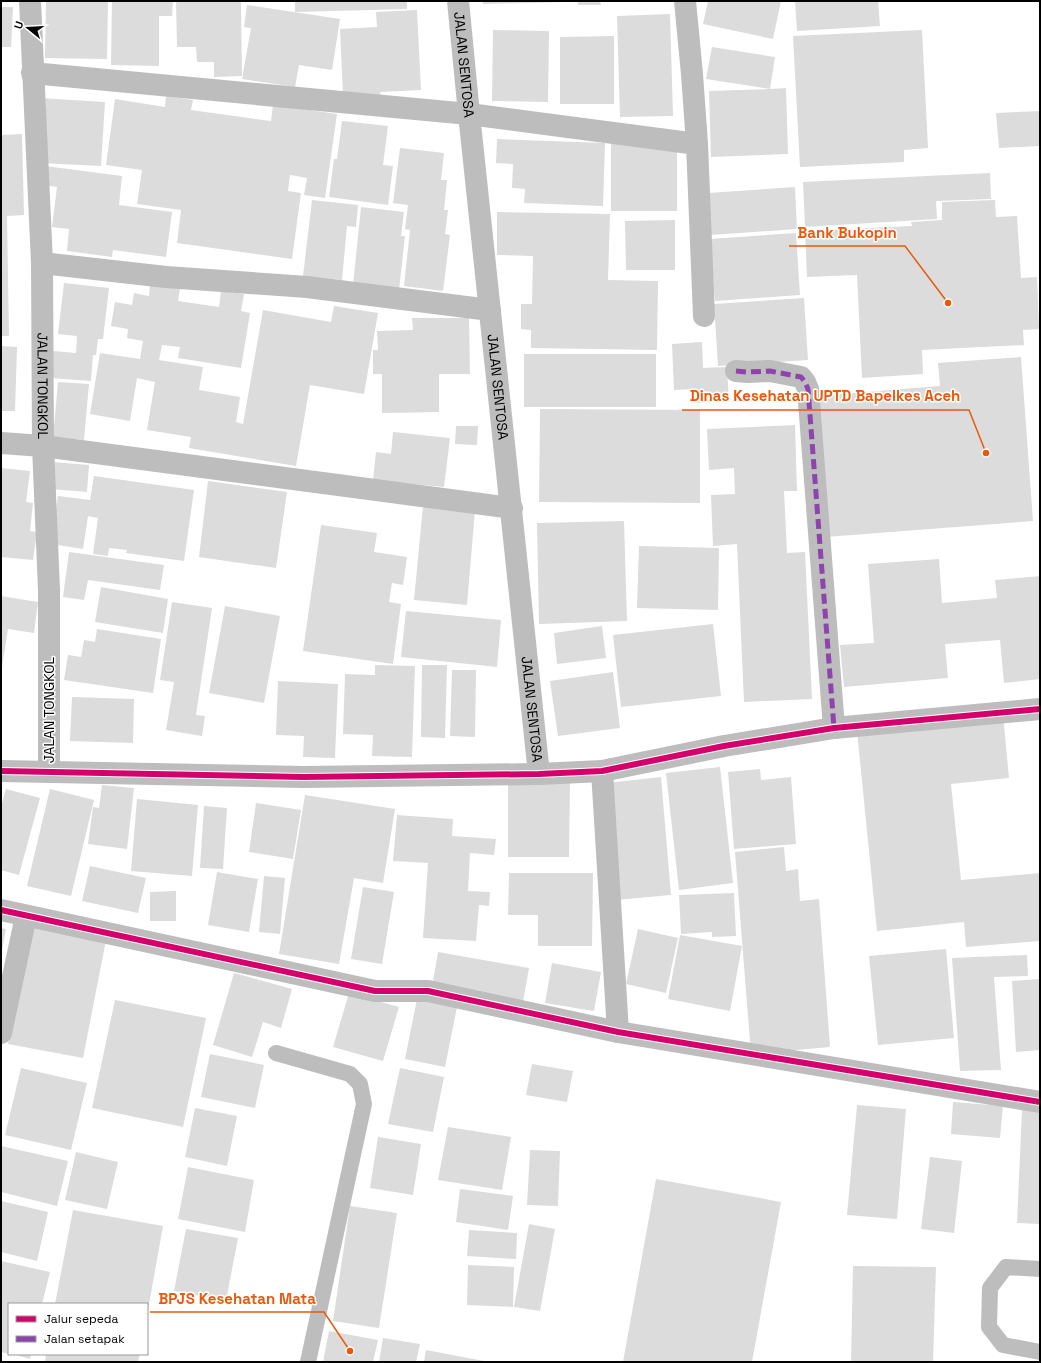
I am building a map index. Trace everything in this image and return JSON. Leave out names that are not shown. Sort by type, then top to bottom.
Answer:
[{"type":"street","name":"JALAN TONGKOL","points":[[30,1],[32,73],[42,263],[43,446],[49,590],[49,772]]},
{"type":"street","name":"JALAN SENTOSA","points":[[458,1],[540,774]]},
{"type":"street","points":[[685,1],[697,144],[704,316]]},
{"type":"street","points":[[32,73],[469,114],[697,144]]},
{"type":"street","points":[[42,263],[166,277],[307,286],[490,310]]},
{"type":"street","points":[[736,371],[770,371],[801,377],[808,389],[834,728]]},
{"type":"street","points":[[1,443],[43,446],[512,508]]},
{"type":"street","points":[[1,771],[303,777],[540,774],[602,771],[724,746],[834,728],[1040,709]]},
{"type":"street","points":[[602,771],[618,1032]]},
{"type":"street","points":[[1,910],[375,991],[428,991],[618,1032],[1040,1102]]},
{"type":"street","points":[[1,1033],[26,916]]},
{"type":"lane","points":[[276,1053],[350,1074],[360,1084],[364,1104],[308,1362]]},
{"type":"lane","points":[[1040,1268],[1006,1267],[990,1288],[989,1327],[1003,1345],[1040,1352]]},
{"type":"building","points":[[46,1],[108,1],[107,59],[45,58]]},
{"type":"building","points":[[112,1],[173,1],[172,16],[159,16],[159,66],[111,65]]},
{"type":"building","points":[[176,1],[241,1],[242,76],[214,77],[214,62],[197,62],[196,47],[177,47]]},
{"type":"building","points":[[295,1],[407,1],[407,9],[295,12]]},
{"type":"building","points":[[483,1],[566,1],[566,2],[483,4]]},
{"type":"building","points":[[578,1],[600,1],[601,5],[578,5]]},
{"type":"building","points":[[708,1],[781,1],[773,39],[703,24]]},
{"type":"building","points":[[795,1],[878,1],[880,26],[797,31]]},
{"type":"building","points":[[247,5],[340,19],[332,70],[299,65],[295,87],[242,79],[251,28],[244,27]]},
{"type":"building","points":[[1,7],[13,7],[11,47],[1,47]]},
{"type":"building","points":[[417,10],[421,90],[380,92],[381,97],[343,94],[340,29],[377,27],[376,12]]},
{"type":"building","points":[[670,14],[673,116],[620,117],[617,16]]},
{"type":"building","points":[[493,30],[549,31],[548,102],[492,101]]},
{"type":"building","points":[[922,30],[928,148],[904,150],[904,162],[800,167],[793,36]]},
{"type":"building","points":[[614,36],[614,104],[560,104],[560,37]]},
{"type":"building","points":[[712,47],[775,57],[770,89],[706,79]]},
{"type":"building","points":[[786,88],[788,154],[711,157],[709,91]]},
{"type":"building","points":[[166,96],[193,100],[191,110],[271,121],[273,105],[337,114],[325,198],[304,195],[307,178],[290,175],[288,191],[301,193],[292,259],[177,243],[181,210],[137,204],[142,170],[106,165],[115,99],[165,107]]},
{"type":"building","points":[[40,98],[105,102],[101,166],[40,163]]},
{"type":"building","points":[[1040,111],[1040,146],[999,148],[996,113]]},
{"type":"building","points":[[342,121],[388,126],[383,165],[393,166],[388,205],[329,197],[334,159],[337,159]]},
{"type":"building","points":[[22,134],[24,215],[7,216],[9,336],[1,336],[1,135]]},
{"type":"building","points":[[497,139],[605,143],[603,206],[524,203],[525,189],[512,188],[513,164],[496,163]]},
{"type":"building","points":[[611,144],[677,144],[677,211],[611,211]]},
{"type":"building","points":[[400,148],[444,153],[441,180],[447,180],[444,210],[448,210],[445,234],[450,235],[443,291],[404,286],[410,230],[405,229],[408,205],[393,203]]},
{"type":"building","points":[[45,166],[122,176],[119,205],[172,212],[166,257],[113,250],[112,257],[67,251],[69,229],[52,227],[57,187],[43,185]]},
{"type":"building","points":[[990,173],[991,199],[936,201],[937,219],[805,227],[803,182]]},
{"type":"building","points":[[795,187],[797,229],[711,235],[708,193]]},
{"type":"building","points":[[312,200],[358,205],[356,227],[347,226],[342,280],[303,276]]},
{"type":"building","points":[[995,200],[996,217],[1017,216],[1021,278],[1037,277],[1039,329],[1023,330],[1024,345],[922,350],[923,374],[862,378],[857,275],[807,277],[805,231],[912,226],[911,222],[942,220],[942,202]]},
{"type":"building","points":[[361,207],[404,212],[401,236],[405,236],[399,290],[353,285]]},
{"type":"building","points":[[497,212],[610,214],[608,280],[658,281],[657,350],[531,348],[531,330],[521,329],[521,304],[532,304],[533,256],[497,255]]},
{"type":"building","points":[[675,220],[675,270],[626,270],[625,221]]},
{"type":"building","points":[[796,233],[800,295],[715,301],[710,239]]},
{"type":"building","points":[[64,283],[109,288],[103,339],[98,339],[96,355],[93,355],[91,381],[51,378],[53,351],[76,353],[77,336],[58,334]]},
{"type":"building","points":[[150,284],[180,289],[178,301],[219,307],[221,291],[244,294],[241,311],[250,313],[241,368],[178,358],[180,347],[162,345],[159,360],[203,367],[199,390],[240,397],[236,422],[243,424],[263,310],[331,322],[334,306],[378,313],[364,394],[310,385],[296,466],[189,448],[191,437],[147,430],[155,382],[137,378],[130,421],[90,414],[100,353],[140,359],[143,341],[127,338],[128,329],[111,326],[115,302],[132,305],[134,293],[149,296]]},
{"type":"building","points":[[804,298],[808,360],[718,366],[714,304]]},
{"type":"building","points":[[412,318],[469,318],[470,374],[439,374],[439,412],[382,413],[382,374],[373,374],[373,350],[378,350],[377,331],[413,330]]},
{"type":"building","points":[[702,342],[703,368],[727,367],[729,401],[696,403],[695,389],[674,390],[672,344]]},
{"type":"building","points":[[1,346],[17,347],[15,411],[1,411]]},
{"type":"building","points":[[524,354],[656,354],[656,407],[524,407]]},
{"type":"building","points":[[1021,357],[1033,521],[826,537],[815,396],[940,386],[938,363]]},
{"type":"building","points":[[58,382],[89,384],[84,440],[53,437]]},
{"type":"building","points":[[540,409],[700,410],[700,503],[539,502]]},
{"type":"building","points":[[795,425],[797,491],[784,491],[787,553],[805,552],[812,699],[744,702],[737,544],[713,546],[711,495],[735,494],[734,468],[709,470],[707,429]]},
{"type":"building","points":[[456,426],[478,426],[477,445],[455,444]]},
{"type":"building","points":[[393,432],[450,438],[444,487],[373,480],[376,452],[391,454]]},
{"type":"building","points":[[53,462],[89,465],[87,492],[51,489]]},
{"type":"building","points":[[1,468],[30,471],[26,502],[33,503],[30,531],[37,532],[33,560],[1,557]]},
{"type":"building","points":[[94,476],[194,490],[184,561],[126,553],[127,550],[109,548],[108,556],[93,554],[98,518],[88,516],[83,549],[51,544],[58,496],[90,500]]},
{"type":"building","points":[[208,481],[287,492],[276,568],[199,557]]},
{"type":"building","points":[[423,506],[475,510],[467,605],[414,600]]},
{"type":"building","points":[[624,521],[627,621],[539,624],[537,523]]},
{"type":"building","points":[[321,525],[377,533],[374,552],[407,557],[403,585],[392,583],[389,602],[401,604],[393,664],[303,651]]},
{"type":"building","points":[[639,546],[719,548],[718,610],[637,608]]},
{"type":"building","points":[[69,552],[164,565],[160,590],[88,580],[84,600],[63,597]]},
{"type":"building","points":[[939,559],[942,603],[997,598],[995,580],[1040,576],[1040,679],[1004,683],[1000,640],[945,644],[948,678],[844,687],[840,645],[874,643],[868,564]]},
{"type":"building","points":[[101,587],[168,599],[163,633],[95,622]]},
{"type":"building","points":[[1,596],[38,602],[34,633],[8,629],[2,667]]},
{"type":"building","points":[[172,602],[212,608],[196,715],[205,716],[202,736],[166,730],[174,682],[160,680]]},
{"type":"building","points":[[225,606],[280,616],[264,703],[209,693]]},
{"type":"building","points":[[406,611],[501,620],[497,667],[401,657]]},
{"type":"building","points":[[713,624],[721,696],[621,707],[613,635]]},
{"type":"building","points":[[602,626],[606,658],[557,664],[554,633]]},
{"type":"building","points":[[97,629],[161,639],[153,693],[64,680],[68,655],[81,657],[84,640],[95,642]]},
{"type":"building","points":[[375,665],[415,666],[412,757],[372,756],[373,735],[343,734],[345,674],[375,675]]},
{"type":"building","points":[[422,665],[447,665],[445,738],[421,737]]},
{"type":"building","points":[[452,670],[476,670],[475,737],[450,736]]},
{"type":"building","points":[[613,672],[620,728],[558,736],[550,681]]},
{"type":"building","points":[[278,681],[338,684],[335,758],[303,757],[304,736],[276,735]]},
{"type":"building","points":[[72,697],[134,699],[133,743],[70,741]]},
{"type":"building","points":[[1003,715],[1009,778],[951,784],[961,880],[1040,873],[1040,941],[966,947],[964,922],[877,931],[857,731]]},
{"type":"building","points":[[720,767],[733,883],[679,890],[666,773]]},
{"type":"building","points":[[760,769],[761,780],[791,777],[796,844],[734,849],[728,772]]},
{"type":"building","points":[[661,777],[671,895],[616,900],[607,783]]},
{"type":"building","points":[[508,783],[570,783],[569,857],[508,857]]},
{"type":"building","points":[[102,785],[134,788],[127,849],[88,844],[93,807],[99,808]]},
{"type":"building","points":[[6,789],[40,798],[19,875],[1,870],[1,807]]},
{"type":"building","points":[[50,789],[94,800],[71,896],[27,886]]},
{"type":"building","points":[[305,795],[395,809],[383,883],[354,878],[339,964],[279,954]]},
{"type":"building","points":[[137,799],[198,805],[192,876],[131,871]]},
{"type":"building","points":[[256,803],[301,810],[293,859],[249,852]]},
{"type":"building","points":[[204,806],[227,808],[223,869],[200,868]]},
{"type":"building","points":[[397,815],[453,819],[452,836],[496,839],[494,855],[470,853],[468,891],[490,892],[489,906],[479,905],[476,941],[423,938],[428,863],[393,861]]},
{"type":"building","points":[[784,847],[786,871],[798,869],[800,901],[819,899],[830,1047],[751,1054],[735,852]]},
{"type":"building","points":[[90,866],[146,878],[138,913],[82,901]]},
{"type":"building","points":[[217,872],[258,879],[249,932],[208,925]]},
{"type":"building","points":[[509,873],[593,873],[592,946],[538,946],[538,915],[508,915]]},
{"type":"building","points":[[264,876],[285,878],[280,934],[259,932]]},
{"type":"building","points":[[363,887],[394,892],[382,964],[351,959]]},
{"type":"building","points":[[176,891],[176,921],[150,921],[150,892]]},
{"type":"building","points":[[734,893],[736,936],[712,937],[712,932],[681,934],[679,895]]},
{"type":"building","points":[[31,925],[106,940],[83,1058],[8,1044]]},
{"type":"building","points":[[1,928],[6,929],[2,950],[1,950]]},
{"type":"building","points":[[638,929],[678,938],[666,993],[626,984]]},
{"type":"building","points":[[680,935],[742,946],[730,1011],[668,999]]},
{"type":"building","points":[[946,949],[954,1038],[878,1045],[869,956]]},
{"type":"building","points":[[438,952],[529,968],[523,1002],[432,987]]},
{"type":"building","points":[[1027,955],[1028,976],[994,977],[1001,1070],[960,1071],[952,958]]},
{"type":"building","points":[[552,963],[601,972],[594,1011],[545,1003]]},
{"type":"building","points":[[234,973],[292,989],[281,1028],[263,1022],[252,1057],[213,1045]]},
{"type":"building","points":[[1040,979],[1040,1050],[1016,1052],[1012,981]]},
{"type":"building","points":[[349,993],[399,1007],[383,1061],[333,1047]]},
{"type":"building","points":[[417,999],[457,1007],[445,1067],[405,1059]]},
{"type":"building","points":[[115,1000],[206,1018],[183,1127],[92,1108]]},
{"type":"building","points":[[210,1054],[264,1065],[255,1108],[201,1097]]},
{"type":"building","points":[[532,1064],[573,1071],[567,1102],[526,1095]]},
{"type":"building","points":[[21,1068],[87,1083],[71,1150],[5,1135]]},
{"type":"building","points":[[400,1068],[444,1077],[433,1132],[388,1124]]},
{"type":"building","points":[[953,1102],[1003,1106],[1000,1138],[951,1134]]},
{"type":"building","points":[[857,1105],[906,1109],[897,1219],[847,1215]]},
{"type":"building","points":[[195,1108],[237,1116],[227,1166],[185,1157]]},
{"type":"building","points":[[1022,1110],[1040,1111],[1040,1224],[1017,1223]]},
{"type":"building","points":[[448,1127],[511,1137],[502,1190],[438,1180]]},
{"type":"building","points":[[378,1137],[421,1144],[413,1195],[370,1188]]},
{"type":"building","points":[[1,1146],[68,1161],[57,1206],[1,1192]]},
{"type":"building","points":[[530,1150],[560,1151],[558,1206],[527,1205]]},
{"type":"building","points":[[76,1152],[118,1162],[107,1209],[65,1200]]},
{"type":"building","points":[[930,1157],[962,1161],[954,1233],[921,1229]]},
{"type":"building","points":[[188,1167],[254,1180],[245,1232],[178,1219]]},
{"type":"building","points":[[656,1179],[781,1202],[752,1362],[623,1362]]},
{"type":"building","points":[[460,1189],[513,1196],[508,1230],[456,1222]]},
{"type":"building","points":[[1,1201],[48,1212],[37,1261],[1,1252]]},
{"type":"building","points":[[350,1206],[397,1213],[379,1328],[333,1321]]},
{"type":"building","points":[[73,1210],[163,1226],[148,1310],[148,1303],[55,1303]]},
{"type":"building","points":[[529,1224],[555,1229],[540,1311],[514,1307]]},
{"type":"building","points":[[186,1229],[238,1238],[226,1301],[174,1291]]},
{"type":"building","points":[[469,1230],[517,1233],[516,1259],[467,1256]]},
{"type":"building","points":[[1,1261],[50,1272],[42,1303],[8,1303],[8,1354],[1,1352]]},
{"type":"building","points":[[468,1265],[514,1267],[513,1307],[467,1305]]},
{"type":"building","points":[[853,1266],[936,1267],[933,1362],[851,1362]]},
{"type":"building","points":[[329,1331],[378,1340],[373,1362],[323,1362]]},
{"type":"building","points":[[383,1338],[420,1344],[416,1362],[379,1362]]},
{"type":"building","points":[[426,1350],[484,1361],[484,1362],[424,1362]]},
{"type":"building","points":[[16,1355],[31,1355],[30,1359]]},
{"type":"building","points":[[46,1355],[140,1355],[138,1362],[45,1362]]},
{"type":"marked path","points":[[736,371],[770,371],[801,377],[808,389],[834,728]]},
{"type":"cycle path","points":[[1,771],[303,777],[539,774],[602,771],[724,746],[834,728],[1040,709]]},
{"type":"cycle path","points":[[1,910],[375,991],[428,991],[618,1032],[1040,1102]]},
{"type":"place","name":"Bank Bukopin","points":[[948,303]]},
{"type":"place","name":"Dinas Kesehatan UPTD Bapelkes Aceh","points":[[986,453]]},
{"type":"place","name":"BPJS Kesehatan Mata","points":[[350,1351]]}]
